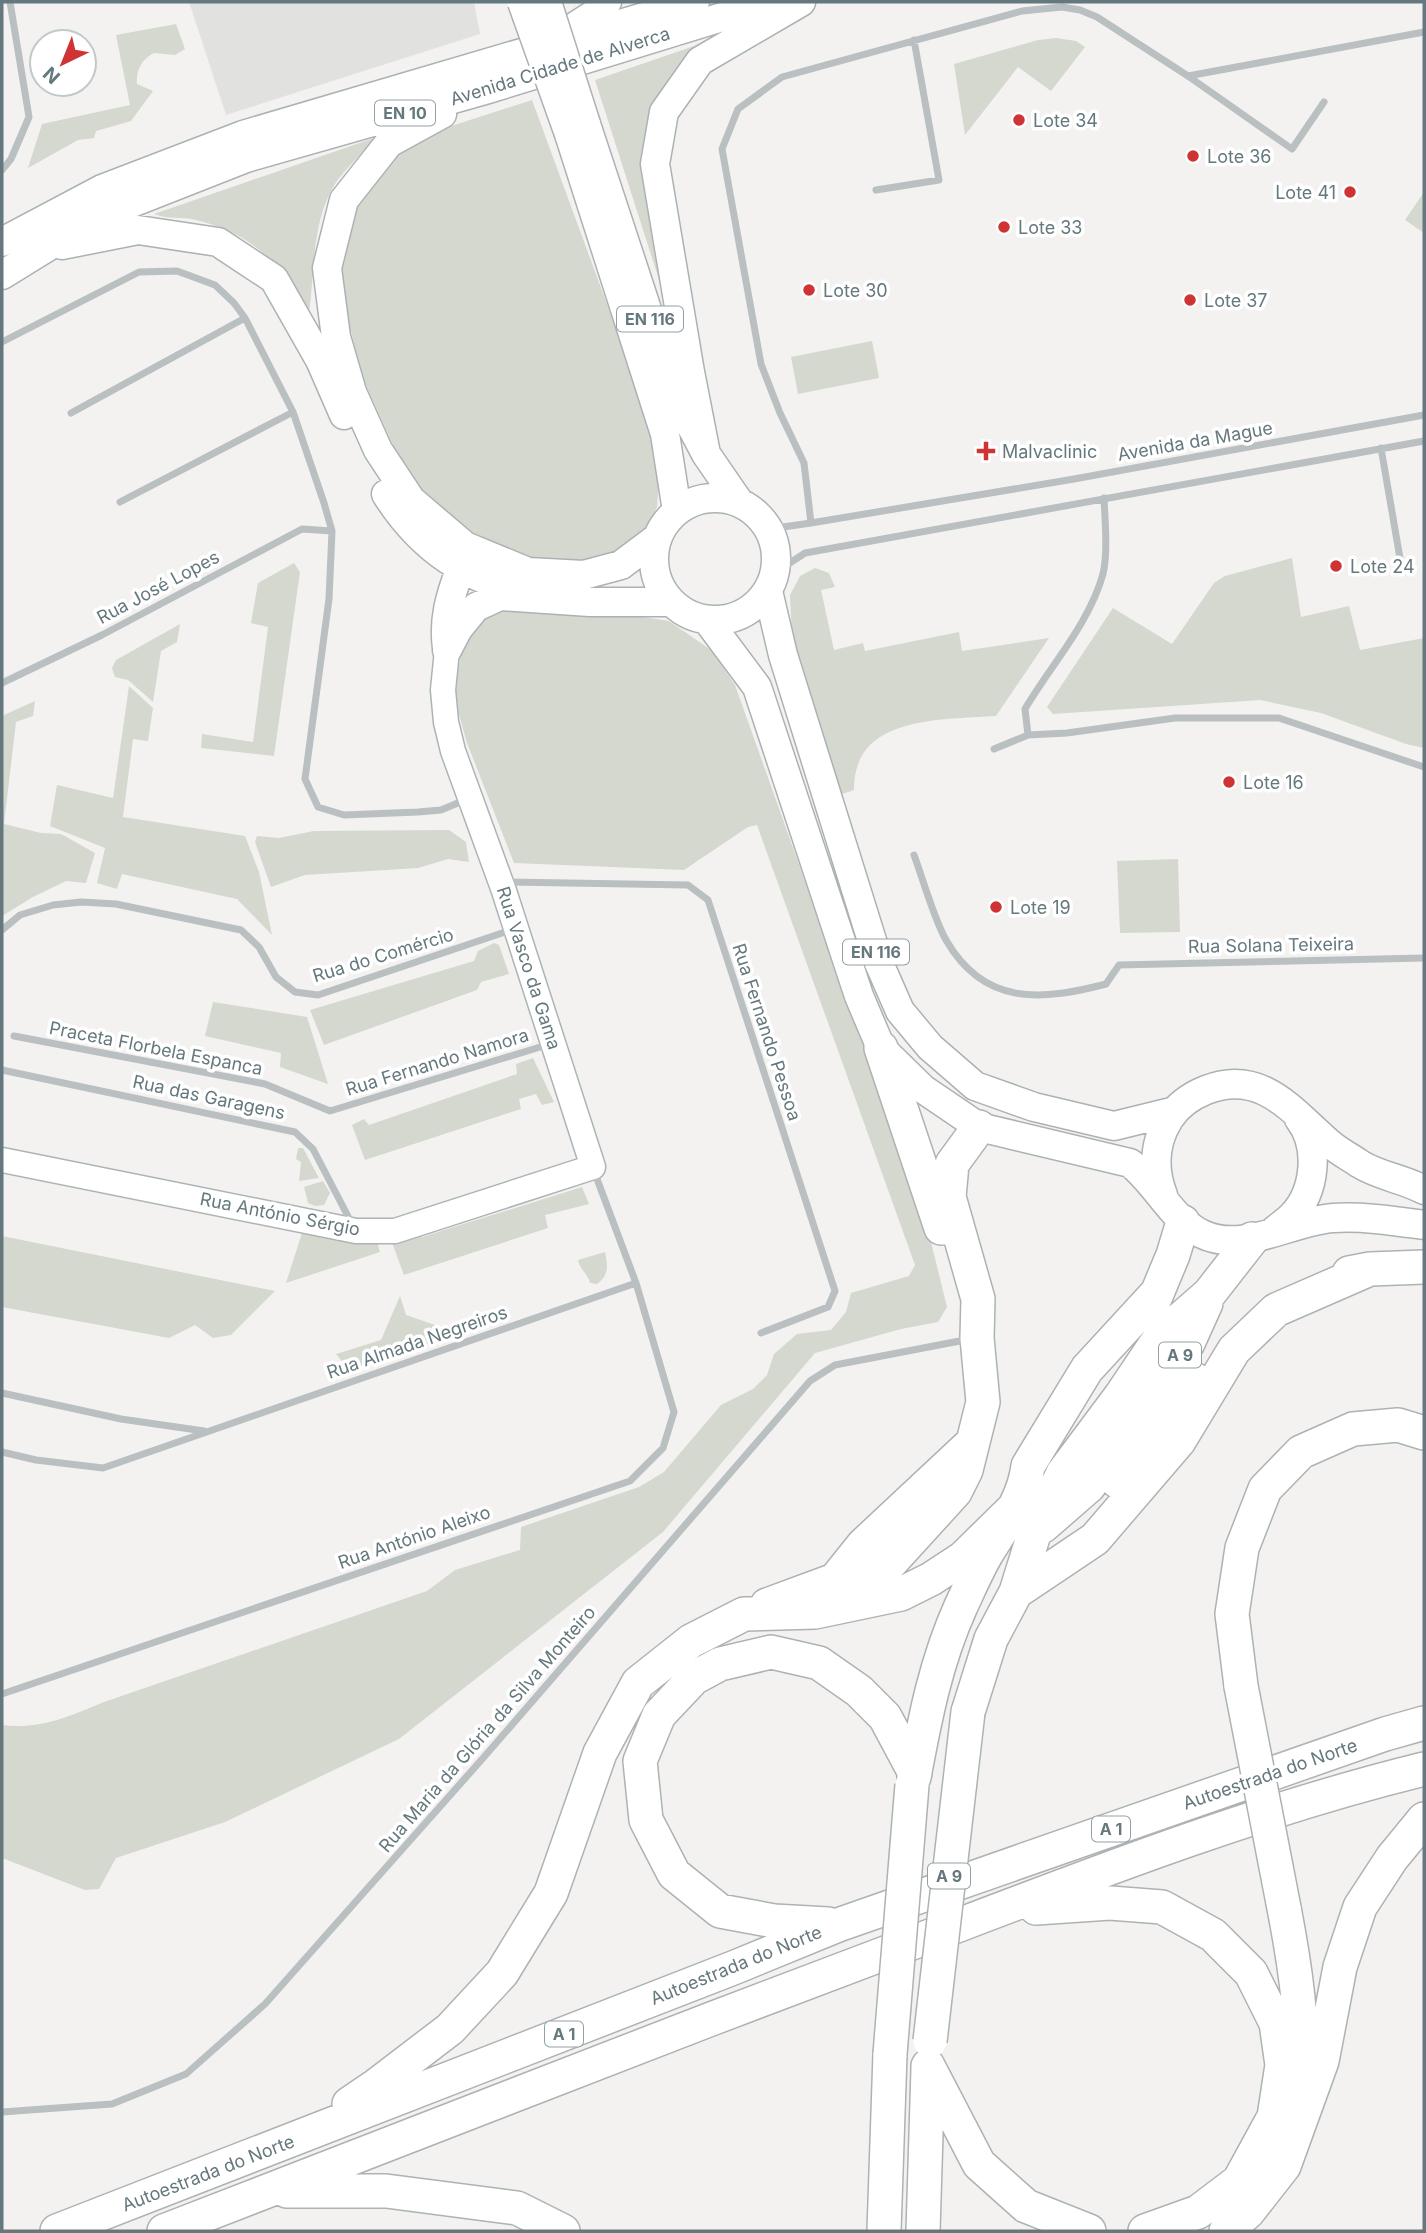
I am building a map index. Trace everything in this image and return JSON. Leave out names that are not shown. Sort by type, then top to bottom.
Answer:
[{"type":"highway","points":[[881,1048],[977,1338]]},
{"type":"highway","points":[[290,2141],[374,2087],[450,2029],[502,1973],[551,1893],[600,1753],[638,1683],[691,1641],[744,1614],[835,1580],[855,1583],[883,1571],[955,1492],[966,1471],[983,1402],[977,1338],[978,1299],[948,1197],[952,1164],[979,1127]]},
{"type":"highway","points":[[744,1614],[815,1612],[901,1594],[963,1558],[1043,1475],[1137,1340],[1173,1255],[1175,1212]]},
{"type":"highway","name":"A 9","points":[[923,2231],[929,2053],[968,1712],[991,1639],[1016,1592],[1034,1534],[1089,1486],[1188,1343],[1209,1294],[1264,1235]]},
{"type":"highway","points":[[1016,1592],[1095,1539],[1178,1441],[1234,1350],[1276,1310],[1370,1269],[1424,1268]]},
{"type":"highway","points":[[1302,2121],[1303,2035],[1297,1974],[1241,1686],[1232,1614],[1242,1548],[1265,1489],[1301,1452],[1353,1429],[1398,1425],[1424,1433]]},
{"type":"highway","name":"A 9","points":[[884,2231],[890,2054],[914,1779],[924,1719],[937,1666],[960,1608],[985,1557],[1021,1495]]},
{"type":"highway","points":[[838,1924],[774,1921],[720,1911],[674,1874],[646,1819],[641,1773],[640,1761],[659,1715],[694,1678],[720,1664],[771,1652],[819,1662],[859,1691],[885,1717],[914,1779]]},
{"type":"highway","points":[[1385,1734],[1424,1706]]},
{"type":"highway","name":"Autoestrada do Norte","points":[[57,2231],[838,1924],[1385,1734],[1424,1723]]},
{"type":"highway","name":"Autoestrada do Norte","points":[[164,2231],[1172,1845],[1356,1786],[1424,1769]]},
{"type":"highway","points":[[1226,2231],[1248,2213],[1284,2166],[1322,2060],[1340,1967],[1360,1907],[1392,1858],[1424,1819]]},
{"type":"highway","points":[[995,1912],[1110,1903],[1162,1907],[1213,1935],[1251,1973],[1276,2023],[1282,2065],[1273,2117],[1239,2181],[1198,2212],[1145,2231]]},
{"type":"highway","points":[[929,2053],[979,2164],[1026,2206],[1089,2231]]},
{"type":"highway","points":[[267,2190],[386,2191],[517,2208],[563,2231]]},
{"type":"main road","name":"EN 116","points":[[522,2],[578,129],[687,418],[706,454],[738,502]]},
{"type":"main road","name":"EN 116","points":[[547,2],[578,129],[664,434],[677,511]]},
{"type":"main road","points":[[584,575],[528,572],[465,546],[411,500],[378,450],[352,392],[336,337],[327,268],[344,200],[389,143],[486,76],[573,29],[607,2]]},
{"type":"main road","name":"Avenida Cidade de Alverca","points":[[2,275],[96,217],[246,159],[486,76],[617,26],[695,2]]},
{"type":"main road","name":"Avenida Cidade de Alverca","points":[[2,242],[103,189],[243,135],[486,76],[771,2]]},
{"type":"main road","points":[[706,454],[655,164],[664,111],[700,61],[801,2]]},
{"type":"main road","points":[[48,248],[138,230],[218,242],[274,279],[320,360],[363,456],[410,526],[460,570],[499,587],[532,596]]},
{"type":"main road","points":[[706,498],[723,498],[738,502],[753,510],[773,537],[777,555],[772,582],[757,605],[742,615],[725,620],[707,620],[687,614],[671,602],[661,588],[653,555],[657,538],[665,523],[691,502],[706,498]]},
{"type":"main road","points":[[460,570],[479,566],[527,582],[556,582],[621,565],[657,538]]},
{"type":"main road","points":[[447,650],[444,629],[449,598],[460,570]]},
{"type":"main road","name":"EN 116","points":[[772,582],[783,654],[879,963],[900,1011],[930,1047],[975,1086],[1034,1107],[1114,1126],[1175,1111]]},
{"type":"main road","points":[[447,650],[458,629],[476,607],[500,596],[532,596],[590,602],[671,602]]},
{"type":"main road","name":"EN 116","points":[[707,620],[757,687],[859,996],[881,1048],[923,1089],[979,1127],[1130,1163],[1142,1172],[1175,1212]]},
{"type":"main road","name":"Rua Vasco da Gama","points":[[447,650],[443,690],[446,722],[453,751],[501,882],[593,1167]]},
{"type":"main road","points":[[1424,1189],[1364,1166],[1331,1145],[1288,1105],[1267,1091],[1243,1084],[1218,1085],[1194,1094],[1175,1111],[1162,1132],[1156,1156],[1157,1180],[1175,1212],[1203,1235],[1228,1241],[1334,1218],[1424,1225]]},
{"type":"main road","points":[[1264,1235],[1294,1215],[1306,1195],[1313,1171],[1312,1147],[1303,1124],[1288,1105]]},
{"type":"main road","name":"Rua António Sérgio","points":[[2,1160],[356,1231],[396,1231],[593,1167]]},
{"type":"street","points":[[2,170],[11,159],[29,117],[10,2]]},
{"type":"street","points":[[811,523],[804,463],[761,364],[722,149],[738,109],[782,77],[1022,11],[1062,7],[1097,17],[1188,76],[1292,149],[1324,102]]},
{"type":"street","points":[[1188,76],[1424,32]]},
{"type":"street","points":[[876,190],[939,180],[914,40]]},
{"type":"street","points":[[2,342],[139,272],[177,271],[215,285],[234,303],[245,318],[293,412],[332,531],[329,599],[304,779],[318,807],[344,815],[440,810],[469,799]]},
{"type":"street","points":[[71,413],[245,318]]},
{"type":"street","points":[[120,502],[293,412]]},
{"type":"street","name":"Avenida da Mague","points":[[764,522],[783,527],[811,523],[1153,465],[1424,415]]},
{"type":"street","points":[[772,582],[804,553],[1424,441]]},
{"type":"street","points":[[1381,448],[1401,564]]},
{"type":"street","points":[[1028,735],[1025,709],[1068,646],[1103,573],[1104,498]]},
{"type":"street","name":"Rua José Lopes","points":[[2,683],[102,635],[302,529],[332,531]]},
{"type":"street","points":[[994,749],[1028,735],[1066,733],[1175,718],[1279,718],[1424,767]]},
{"type":"street","name":"Rua Solana Teixeira","points":[[914,855],[946,939],[973,975],[1000,991],[1037,995],[1082,990],[1106,984],[1119,965],[1424,958]]},
{"type":"street","name":"Rua Fernando Pessoa","points":[[501,882],[688,885],[708,900],[835,1291],[828,1307],[761,1333]]},
{"type":"street","name":"Rua do Comércio","points":[[2,930],[20,915],[53,905],[81,902],[116,904],[241,930],[260,947],[276,977],[295,992],[318,995],[516,929]]},
{"type":"street","name":"Praceta Florbela Espanca","points":[[14,1036],[265,1084],[330,1111]]},
{"type":"street","name":"Rua Fernando Namora","points":[[330,1111],[553,1043]]},
{"type":"street","name":"Rua das Garagens","points":[[2,1070],[295,1132],[313,1150],[356,1231]]},
{"type":"street","name":"Rua Vasco da Gama","points":[[593,1167],[636,1283]]},
{"type":"street","name":"Rua Almada Negreiros","points":[[2,1452],[37,1460],[103,1468],[636,1283]]},
{"type":"street","name":"Rua António Aleixo","points":[[2,1694],[630,1481],[663,1448],[674,1412],[636,1283]]},
{"type":"street","name":"Rua Maria da Glória da Silva Monteiro","points":[[2,2112],[112,2104],[186,2074],[265,2004],[484,1757],[810,1381],[835,1365],[977,1338]]},
{"type":"street","name":"Rua Almada Negreiros","points":[[2,1393],[121,1419],[208,1431]]},
{"type":"shaded area","points":[[189,2],[474,2],[480,34],[226,115]]},
{"type":"shaded area","points":[[176,24],[185,49],[175,55],[154,53],[143,62],[137,74],[137,84],[153,91],[131,121],[96,131],[94,138],[78,140],[28,168],[42,124],[130,105],[116,35]]},
{"type":"shaded area","points":[[1056,38],[1076,41],[1085,47],[1051,91],[1018,67],[965,135],[954,64],[1038,40]]},
{"type":"shaded area","points":[[706,42],[654,110],[670,314],[595,80]]},
{"type":"shaded area","points":[[532,100],[648,416],[660,471],[657,507],[643,541],[610,559],[567,566],[524,562],[476,539],[433,507],[407,476],[361,374],[340,284],[342,248],[350,212],[395,157],[433,132]]},
{"type":"shaded area","points":[[374,138],[335,184],[327,199],[315,247],[309,314],[287,280],[250,243],[217,226],[154,214]]},
{"type":"shaded area","points":[[1424,192],[1424,233],[1405,220]]},
{"type":"shaded area","points":[[872,341],[879,378],[798,394],[791,357]]},
{"type":"shaded area","points":[[1292,558],[1301,617],[1349,606],[1360,650],[1424,638],[1424,748],[1321,713],[1260,700],[1053,714],[1047,707],[1113,608],[1172,644],[1214,583],[1225,576]]},
{"type":"shaded area","points":[[294,563],[300,572],[274,756],[201,748],[202,734],[253,742],[268,627],[251,623],[258,583]]},
{"type":"shaded area","points":[[815,568],[829,573],[835,587],[821,590],[834,650],[863,643],[865,651],[959,632],[962,651],[1049,638],[996,716],[927,721],[904,726],[884,735],[868,747],[858,765],[854,790],[842,794],[793,659],[790,595],[800,576]]},
{"type":"shaded area","points":[[506,608],[617,613],[669,621],[711,650],[735,685],[925,1218],[947,1307],[938,1322],[901,1329],[815,1353],[663,1532],[399,1739],[225,1822],[116,1858],[99,1889],[85,1890],[2,1858],[2,1725],[42,1724],[67,1717],[427,1591],[455,1570],[520,1550],[521,1527],[639,1487],[664,1472],[721,1405],[753,1389],[767,1375],[774,1354],[797,1334],[831,1330],[846,1312],[851,1293],[909,1276],[915,1265],[757,825],[748,827],[684,870],[514,863],[467,743],[456,704],[456,680],[464,640],[481,621]]},
{"type":"shaded area","points":[[180,624],[177,642],[161,651],[153,702],[128,680],[115,677],[112,668],[116,660]]},
{"type":"shaded area","points":[[129,686],[153,708],[148,741],[133,739],[123,817],[245,836],[259,872],[272,935],[237,899],[122,874],[117,889],[97,883],[105,848],[50,826],[57,785],[113,798]]},
{"type":"shaded area","points":[[35,701],[33,716],[16,722],[4,824],[41,833],[61,834],[95,853],[86,883],[66,881],[2,916],[2,716]]},
{"type":"shaded area","points":[[449,830],[466,842],[469,862],[448,859],[418,868],[305,875],[271,887],[255,842],[257,836],[279,838],[314,831]]},
{"type":"shaded area","points":[[1178,859],[1180,932],[1120,933],[1117,861]]},
{"type":"shaded area","points":[[494,943],[499,945],[509,974],[481,982],[477,990],[324,1045],[310,1010],[474,961],[478,951]]},
{"type":"shaded area","points":[[213,1002],[307,1017],[328,1084],[280,1067],[281,1053],[205,1036]]},
{"type":"shaded area","points":[[533,1058],[554,1102],[542,1105],[536,1094],[519,1099],[521,1109],[365,1160],[352,1125],[364,1119],[369,1125],[517,1074],[516,1064]]},
{"type":"shaded area","points":[[298,1148],[303,1148],[319,1178],[299,1181],[301,1162],[296,1159]]},
{"type":"shaded area","points":[[323,1181],[330,1193],[324,1205],[315,1206],[308,1203],[304,1187]]},
{"type":"shaded area","points":[[582,1187],[589,1204],[545,1215],[548,1228],[404,1275],[391,1240],[410,1233],[422,1237]]},
{"type":"shaded area","points":[[302,1233],[367,1244],[377,1242],[380,1252],[286,1283]]},
{"type":"shaded area","points":[[2,1236],[275,1291],[231,1335],[213,1338],[195,1325],[169,1338],[2,1307]]},
{"type":"shaded area","points":[[605,1252],[606,1274],[597,1284],[590,1283],[578,1260]]},
{"type":"shaded area","points":[[400,1296],[406,1315],[435,1325],[432,1341],[426,1346],[349,1370],[336,1354],[381,1340]]},
{"type":"place","name":"Lote 34","points":[[1019,120]]},
{"type":"place","name":"Lote 36","points":[[1193,156]]},
{"type":"place","name":"Lote 41","points":[[1350,192]]},
{"type":"place","name":"Lote 33","points":[[1004,227]]},
{"type":"place","name":"Lote 30","points":[[809,290]]},
{"type":"place","name":"Lote 37","points":[[1190,300]]},
{"type":"place","name":"Malvaclinic","points":[[986,451]]},
{"type":"place","name":"Lote 24","points":[[1336,566]]},
{"type":"place","name":"Lote 16","points":[[1229,782]]},
{"type":"place","name":"Lote 19","points":[[996,907]]}]
